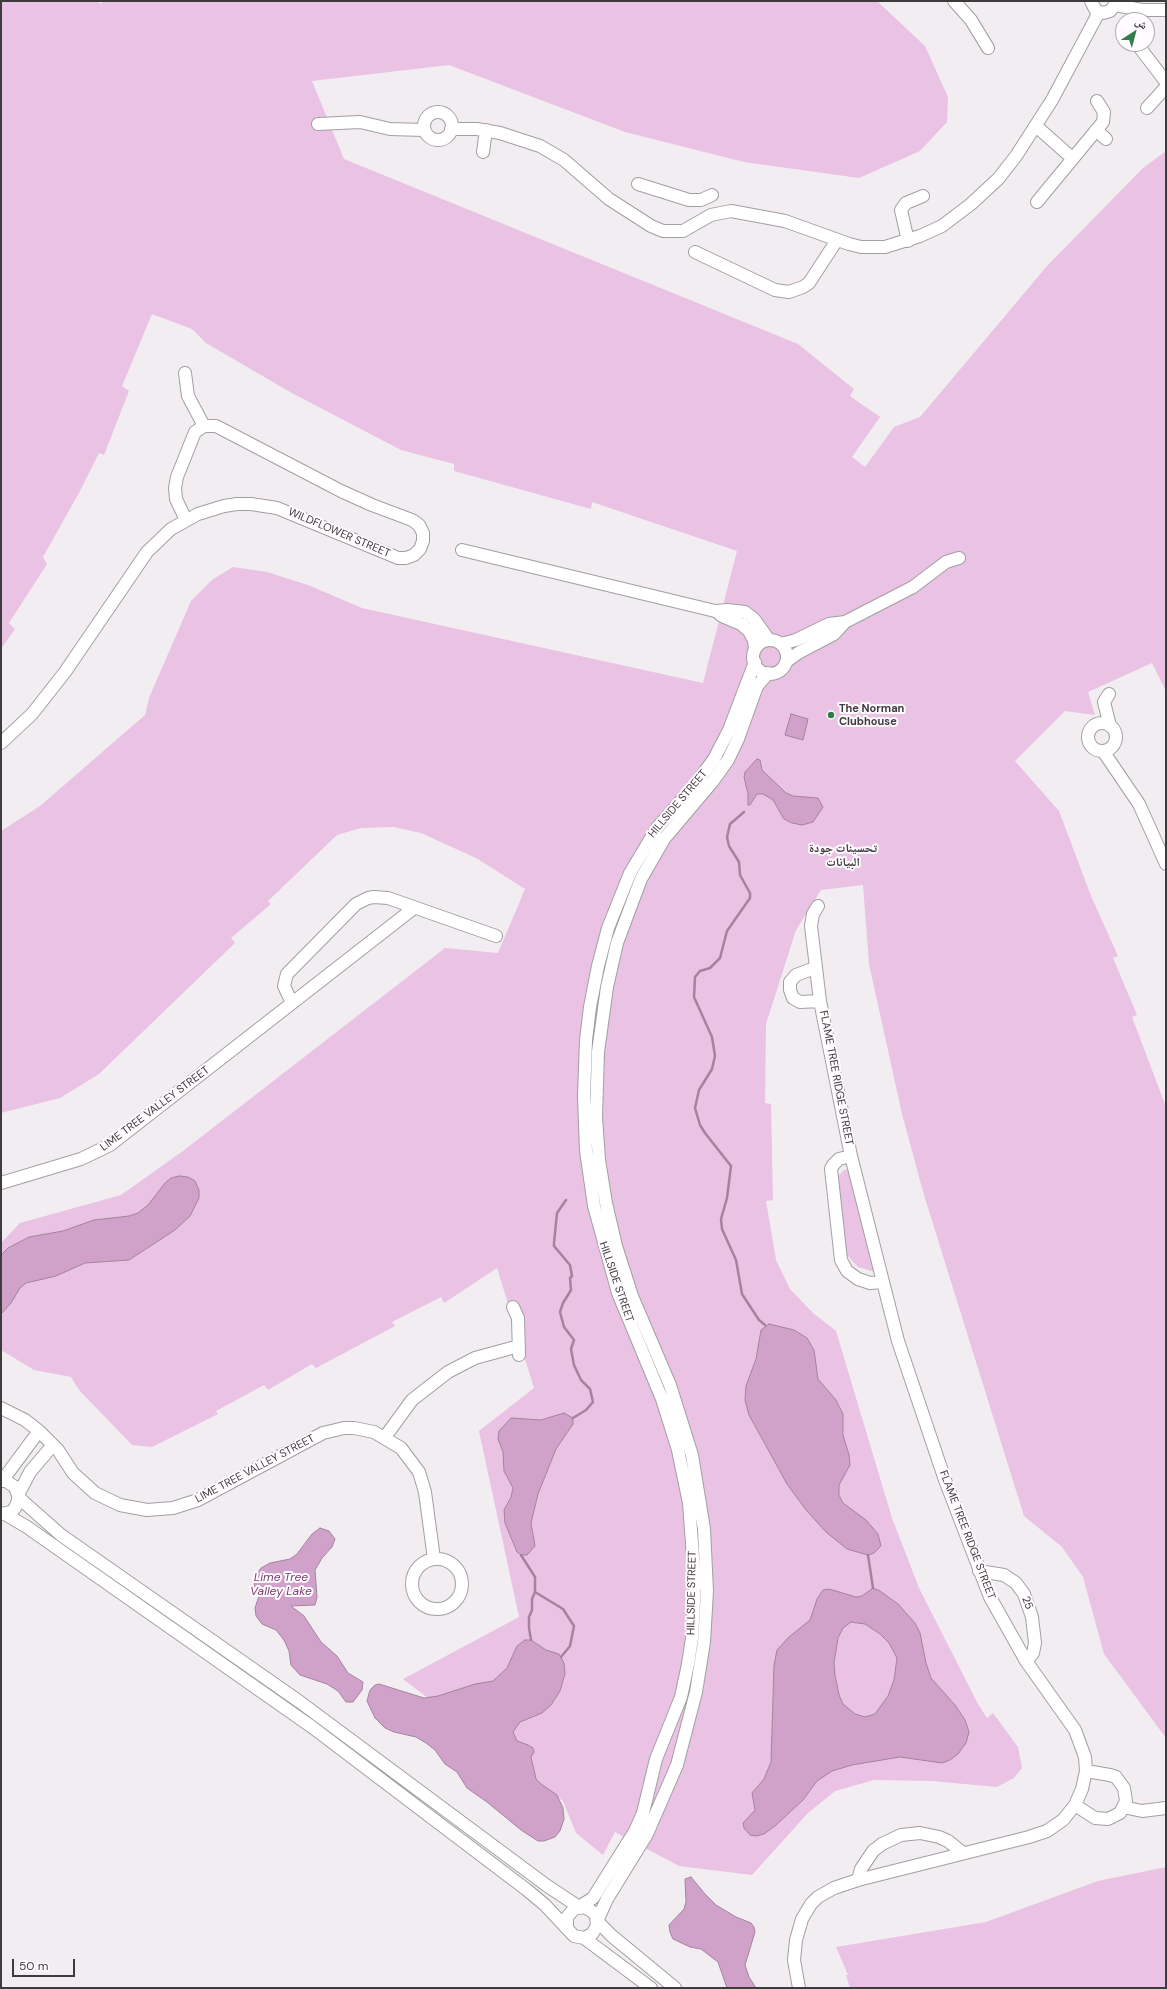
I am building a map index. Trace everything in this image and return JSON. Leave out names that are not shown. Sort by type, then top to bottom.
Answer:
[{"type":"street","points":[[1091,1],[1093,8],[1099,12],[1110,11],[1115,3],[1134,12]]},
{"type":"street","points":[[959,3],[988,48]]},
{"type":"street","points":[[1155,12],[1166,10]]},
{"type":"street","points":[[451,129],[486,130],[527,141],[552,153],[586,178],[609,199],[657,229],[670,232],[683,231],[705,219],[724,212],[752,214],[785,221],[860,247],[885,247],[908,241],[942,226],[971,204],[1007,168],[1036,126],[1068,74],[1099,12]]},
{"type":"street","points":[[1143,52],[1166,82]]},
{"type":"street","points":[[1147,108],[1166,87]]},
{"type":"street","points":[[1037,202],[1103,122],[1104,115],[1102,109],[1096,101]]},
{"type":"street","points":[[440,112],[444,113],[451,120],[451,129],[447,137],[438,140],[430,137],[424,130],[424,121],[430,114],[440,112]]},
{"type":"street","points":[[318,124],[360,122],[390,129],[424,130]]},
{"type":"street","points":[[1036,126],[1072,158]]},
{"type":"street","points":[[483,152],[486,130]]},
{"type":"street","points":[[1096,130],[1106,139]]},
{"type":"street","points":[[638,184],[695,200],[712,195]]},
{"type":"street","points":[[908,241],[901,210],[904,205],[923,196]]},
{"type":"street","points":[[695,200],[705,219]]},
{"type":"street","points":[[695,252],[775,290],[789,292],[809,283],[837,240]]},
{"type":"street","points":[[185,372],[188,396],[204,426],[192,437],[176,482],[176,500],[186,520]]},
{"type":"street","name":"WILDFLOWER STREET","points":[[1,743],[32,714],[65,672],[147,552],[171,529],[186,520],[210,509],[230,505],[251,504],[277,508],[290,512],[398,558],[406,558],[414,555],[420,549],[423,541],[423,533],[419,525],[412,520],[372,505],[341,491],[222,427],[210,425],[204,426]]},
{"type":"street","points":[[462,550],[716,611],[741,621],[748,613],[775,642],[786,651],[787,660]]},
{"type":"street","points":[[755,649],[764,641],[775,642],[796,640],[829,624],[845,622],[913,587],[946,562],[959,558]]},
{"type":"street","name":"HILLSIDE STREET","points":[[579,1907],[593,1898],[631,1840],[643,1812],[656,1759],[675,1713],[688,1664],[694,1597],[692,1530],[684,1477],[670,1424],[652,1374],[618,1293],[594,1206],[586,1151],[584,1102],[584,1068],[590,1007],[606,934],[630,873],[657,828],[695,786],[714,759],[728,730],[754,662],[755,649],[752,635],[741,621]]},
{"type":"street","name":"HILLSIDE STREET","points":[[597,1921],[607,1899],[647,1834],[677,1766],[694,1704],[704,1642],[707,1591],[704,1528],[696,1474],[682,1420],[670,1385],[632,1296],[616,1246],[606,1203],[600,1160],[596,1102],[598,1052],[603,1009],[617,943],[641,879],[664,839],[713,782],[728,760],[738,740],[757,686],[768,673],[779,671],[784,667],[787,660],[834,634],[845,622]]},
{"type":"street","points":[[754,662],[760,670],[768,673]]},
{"type":"street","points":[[1103,751],[1111,748],[1116,740],[1115,731],[1110,726],[1104,702],[1109,694]]},
{"type":"street","points":[[1110,726],[1100,724],[1095,725],[1089,732],[1089,741],[1094,748],[1103,751],[1139,804],[1166,864]]},
{"type":"street","points":[[292,1003],[284,986],[287,974],[356,904],[368,898],[381,897],[496,936]]},
{"type":"street","name":"FLAME TREE RIDGE STREET","points":[[799,1988],[795,1973],[795,1950],[798,1929],[806,1911],[811,1904],[826,1892],[858,1880],[1042,1833],[1063,1820],[1075,1805],[1082,1788],[1086,1771],[1085,1757],[1075,1730],[1026,1661],[1003,1621],[979,1571],[898,1341],[851,1156],[820,1001],[815,968],[811,922],[813,914],[818,906]]},
{"type":"street","name":"LIME TREE VALLEY STREET","points":[[1,1183],[81,1159],[110,1145],[414,908]]},
{"type":"street","name":"FLAME TREE RIDGE STREET","points":[[815,968],[796,975],[790,982],[790,990],[793,998],[800,1002],[820,1001]]},
{"type":"street","points":[[590,1007],[603,1009]]},
{"type":"street","name":"FLAME TREE RIDGE STREET","points":[[851,1156],[840,1158],[831,1169],[841,1260],[847,1271],[858,1279],[870,1283],[882,1282]]},
{"type":"street","points":[[385,1437],[412,1400],[448,1372],[489,1353],[519,1351],[518,1318],[513,1307]]},
{"type":"street","name":"LIME TREE VALLEY STREET","points":[[1,1408],[25,1420],[39,1431],[53,1445],[73,1473],[95,1493],[112,1502],[129,1508],[156,1510],[173,1508],[210,1494],[323,1433],[344,1428],[354,1428],[374,1432],[385,1437],[408,1455],[423,1482],[434,1559]]},
{"type":"street","points":[[39,1431],[2,1481],[15,1487],[61,1535],[293,1697],[546,1885],[579,1907],[589,1909],[593,1912],[597,1921],[612,1936],[675,1988]]},
{"type":"street","points":[[3,1514],[15,1508],[30,1472],[53,1445]]},
{"type":"street","points":[[26,1450],[35,1451],[39,1456],[39,1463]]},
{"type":"street","points":[[3,1514],[27,1527],[312,1727],[527,1890],[574,1936],[584,1938],[651,1988]]},
{"type":"street","points":[[434,1559],[446,1561],[455,1567],[462,1583],[457,1600],[442,1609],[431,1609],[420,1603],[413,1594],[412,1588],[412,1577],[418,1566],[434,1559]]},
{"type":"street","name":"25","points":[[979,1571],[1004,1575],[1016,1583],[1024,1594],[1032,1617],[1035,1643],[1033,1654],[1026,1661]]},
{"type":"street","points":[[656,1759],[664,1755],[668,1756],[672,1758],[677,1766]]},
{"type":"street","points":[[1075,1805],[1095,1818],[1102,1819],[1114,1816],[1123,1807],[1126,1794],[1121,1782],[1110,1775],[1086,1771]]},
{"type":"street","points":[[1123,1807],[1142,1811],[1166,1808]]},
{"type":"street","points":[[858,1880],[861,1869],[873,1851],[882,1844],[901,1835],[920,1833],[939,1837],[948,1841],[963,1853]]},
{"type":"street","points":[[567,1928],[567,1917],[569,1913],[579,1907]]},
{"type":"street","points":[[584,1938],[588,1937],[596,1930],[597,1921]]},
{"type":"shaded area","points":[[1,1],[97,1],[101,4],[103,1],[877,1],[925,46],[948,97],[947,122],[920,151],[859,178],[744,162],[625,132],[449,65],[312,81],[344,159],[798,344],[854,389],[850,396],[880,417],[852,457],[865,467],[894,427],[920,417],[1047,266],[1143,168],[1166,151],[1166,691],[1152,663],[1088,692],[1095,715],[1065,711],[1015,761],[1059,811],[1091,896],[1118,956],[1113,958],[1137,1015],[1132,1017],[1166,1107],[1166,1738],[1104,1654],[1083,1577],[1062,1547],[1024,1516],[924,1195],[902,1114],[869,964],[863,885],[821,890],[796,930],[766,1024],[765,1103],[771,1104],[773,1200],[766,1201],[776,1260],[790,1289],[813,1313],[836,1331],[892,1518],[919,1588],[978,1704],[987,1718],[993,1713],[1018,1747],[1022,1768],[1014,1778],[997,1787],[932,1781],[874,1780],[835,1791],[807,1814],[752,1875],[679,1866],[615,1832],[603,1855],[576,1833],[563,1801],[403,1679],[519,1617],[479,1431],[534,1388],[497,1268],[444,1303],[441,1297],[392,1322],[395,1326],[316,1368],[312,1364],[268,1390],[264,1385],[216,1411],[218,1414],[152,1447],[132,1445],[79,1390],[71,1377],[34,1370],[1,1350],[1,1243],[20,1223],[121,1195],[183,1151],[445,948],[498,953],[525,889],[476,858],[421,833],[394,827],[361,828],[337,835],[268,901],[271,904],[231,938],[235,943],[99,1074],[60,1098],[1,1113],[1,831],[40,806],[145,715],[149,698],[191,601],[212,580],[233,567],[267,572],[308,585],[362,608],[703,683],[737,551],[592,502],[591,509],[454,471],[454,464],[401,450],[290,392],[206,343],[192,329],[152,314],[122,386],[129,391],[104,455],[99,453],[80,491],[43,557],[47,564],[9,623],[15,629],[1,649]]},
{"type":"shaded area","points":[[851,1169],[878,1273],[858,1267],[847,1255],[840,1236],[836,1178],[844,1170]]},
{"type":"shaded area","points":[[1166,1867],[1166,1988],[850,1988],[846,1975],[848,1975],[836,1947],[986,1922],[1098,1881]]},
{"type":"water","points":[[791,714],[808,719],[803,740],[785,735]]},
{"type":"water","points":[[757,759],[760,760],[762,770],[786,793],[793,796],[818,798],[823,807],[813,822],[802,825],[792,823],[784,819],[773,800],[763,794],[757,794],[750,805],[748,805],[748,794],[744,777],[745,772]]},
{"type":"water","points":[[179,1176],[188,1177],[195,1181],[199,1190],[199,1198],[190,1216],[175,1230],[129,1260],[85,1263],[56,1276],[26,1283],[20,1288],[11,1303],[1,1314],[1,1255],[8,1248],[29,1237],[63,1231],[94,1220],[129,1216],[138,1213],[148,1205],[165,1183],[171,1178]]},
{"type":"water","points":[[769,1324],[794,1330],[807,1338],[814,1350],[818,1379],[836,1400],[843,1414],[843,1435],[849,1455],[850,1465],[839,1485],[839,1495],[843,1503],[866,1520],[878,1534],[881,1546],[874,1553],[868,1555],[847,1549],[826,1532],[806,1510],[787,1484],[749,1415],[745,1400],[746,1386],[756,1359],[761,1330]]},
{"type":"water","points":[[564,1413],[573,1418],[573,1424],[556,1449],[538,1494],[531,1523],[535,1546],[527,1555],[521,1555],[517,1552],[505,1523],[504,1510],[511,1497],[513,1488],[504,1471],[503,1452],[498,1439],[499,1431],[511,1418],[541,1420]]},
{"type":"water","name":"Lime Tree Valley Lake","points":[[320,1528],[329,1531],[335,1539],[332,1547],[322,1558],[315,1570],[317,1597],[315,1605],[291,1606],[304,1616],[321,1642],[337,1656],[348,1673],[363,1682],[362,1690],[353,1702],[346,1702],[338,1691],[327,1684],[300,1675],[291,1665],[289,1651],[284,1640],[276,1630],[262,1624],[256,1616],[255,1608],[259,1596],[254,1588],[255,1577],[261,1568],[270,1563],[290,1559],[297,1554],[312,1534]]},
{"type":"water","points":[[873,1588],[880,1591],[898,1604],[915,1623],[920,1633],[926,1663],[931,1678],[955,1705],[965,1720],[969,1732],[966,1743],[958,1754],[950,1760],[942,1763],[900,1757],[852,1765],[832,1771],[817,1781],[803,1800],[775,1826],[764,1834],[756,1836],[750,1835],[744,1828],[743,1823],[755,1810],[752,1793],[764,1779],[771,1762],[774,1665],[777,1650],[789,1637],[810,1620],[817,1599],[823,1590],[829,1589],[856,1597],[862,1596]],"holes":[[[851,1622],[865,1624],[880,1634],[889,1643],[897,1658],[894,1680],[888,1696],[875,1714],[865,1717],[855,1714],[843,1704],[839,1695],[834,1663],[838,1638],[843,1628]]]},
{"type":"water","points":[[525,1640],[531,1640],[546,1650],[559,1654],[564,1663],[565,1674],[560,1691],[551,1705],[542,1713],[520,1722],[513,1732],[517,1741],[533,1748],[534,1752],[531,1757],[536,1779],[557,1795],[563,1808],[564,1819],[560,1831],[555,1837],[544,1841],[538,1841],[521,1830],[487,1802],[467,1788],[457,1772],[445,1764],[435,1750],[426,1743],[416,1737],[394,1732],[385,1728],[375,1718],[367,1701],[370,1690],[375,1685],[379,1684],[424,1698],[438,1696],[475,1684],[493,1681],[507,1668],[517,1646]]},
{"type":"water","points":[[691,1877],[716,1905],[736,1917],[751,1923],[754,1927],[755,1932],[745,1965],[749,1977],[756,1988],[727,1988],[718,1962],[701,1949],[690,1947],[673,1939],[669,1925],[684,1909],[686,1902],[685,1879]]},
{"type":"waterway","points":[[744,812],[730,824],[727,837],[729,846],[739,862],[740,875],[750,893],[750,898],[727,931],[720,958],[710,968],[700,971],[695,977],[694,997],[712,1037],[715,1056],[712,1069],[699,1090],[695,1108],[700,1125],[731,1166],[727,1198],[721,1219],[722,1229],[736,1260],[742,1294],[759,1320],[765,1325]]},
{"type":"waterway","points":[[566,1200],[557,1213],[554,1246],[570,1265],[572,1276],[570,1278],[571,1290],[563,1303],[560,1312],[564,1327],[574,1340],[571,1349],[574,1365],[581,1380],[590,1389],[593,1402],[586,1410],[573,1418]]},
{"type":"waterway","points":[[521,1555],[535,1577],[535,1592],[563,1609],[574,1626],[570,1646],[561,1657]]},
{"type":"waterway","points":[[868,1555],[873,1588]]},
{"type":"waterway","points":[[531,1640],[529,1617],[532,1610],[532,1599],[535,1592]]},
{"type":"place","name":"The Norman Clubhouse","points":[[831,715]]},
{"type":"district","name":"تحسينات جودة البيانات","points":[[843,856]]}]
